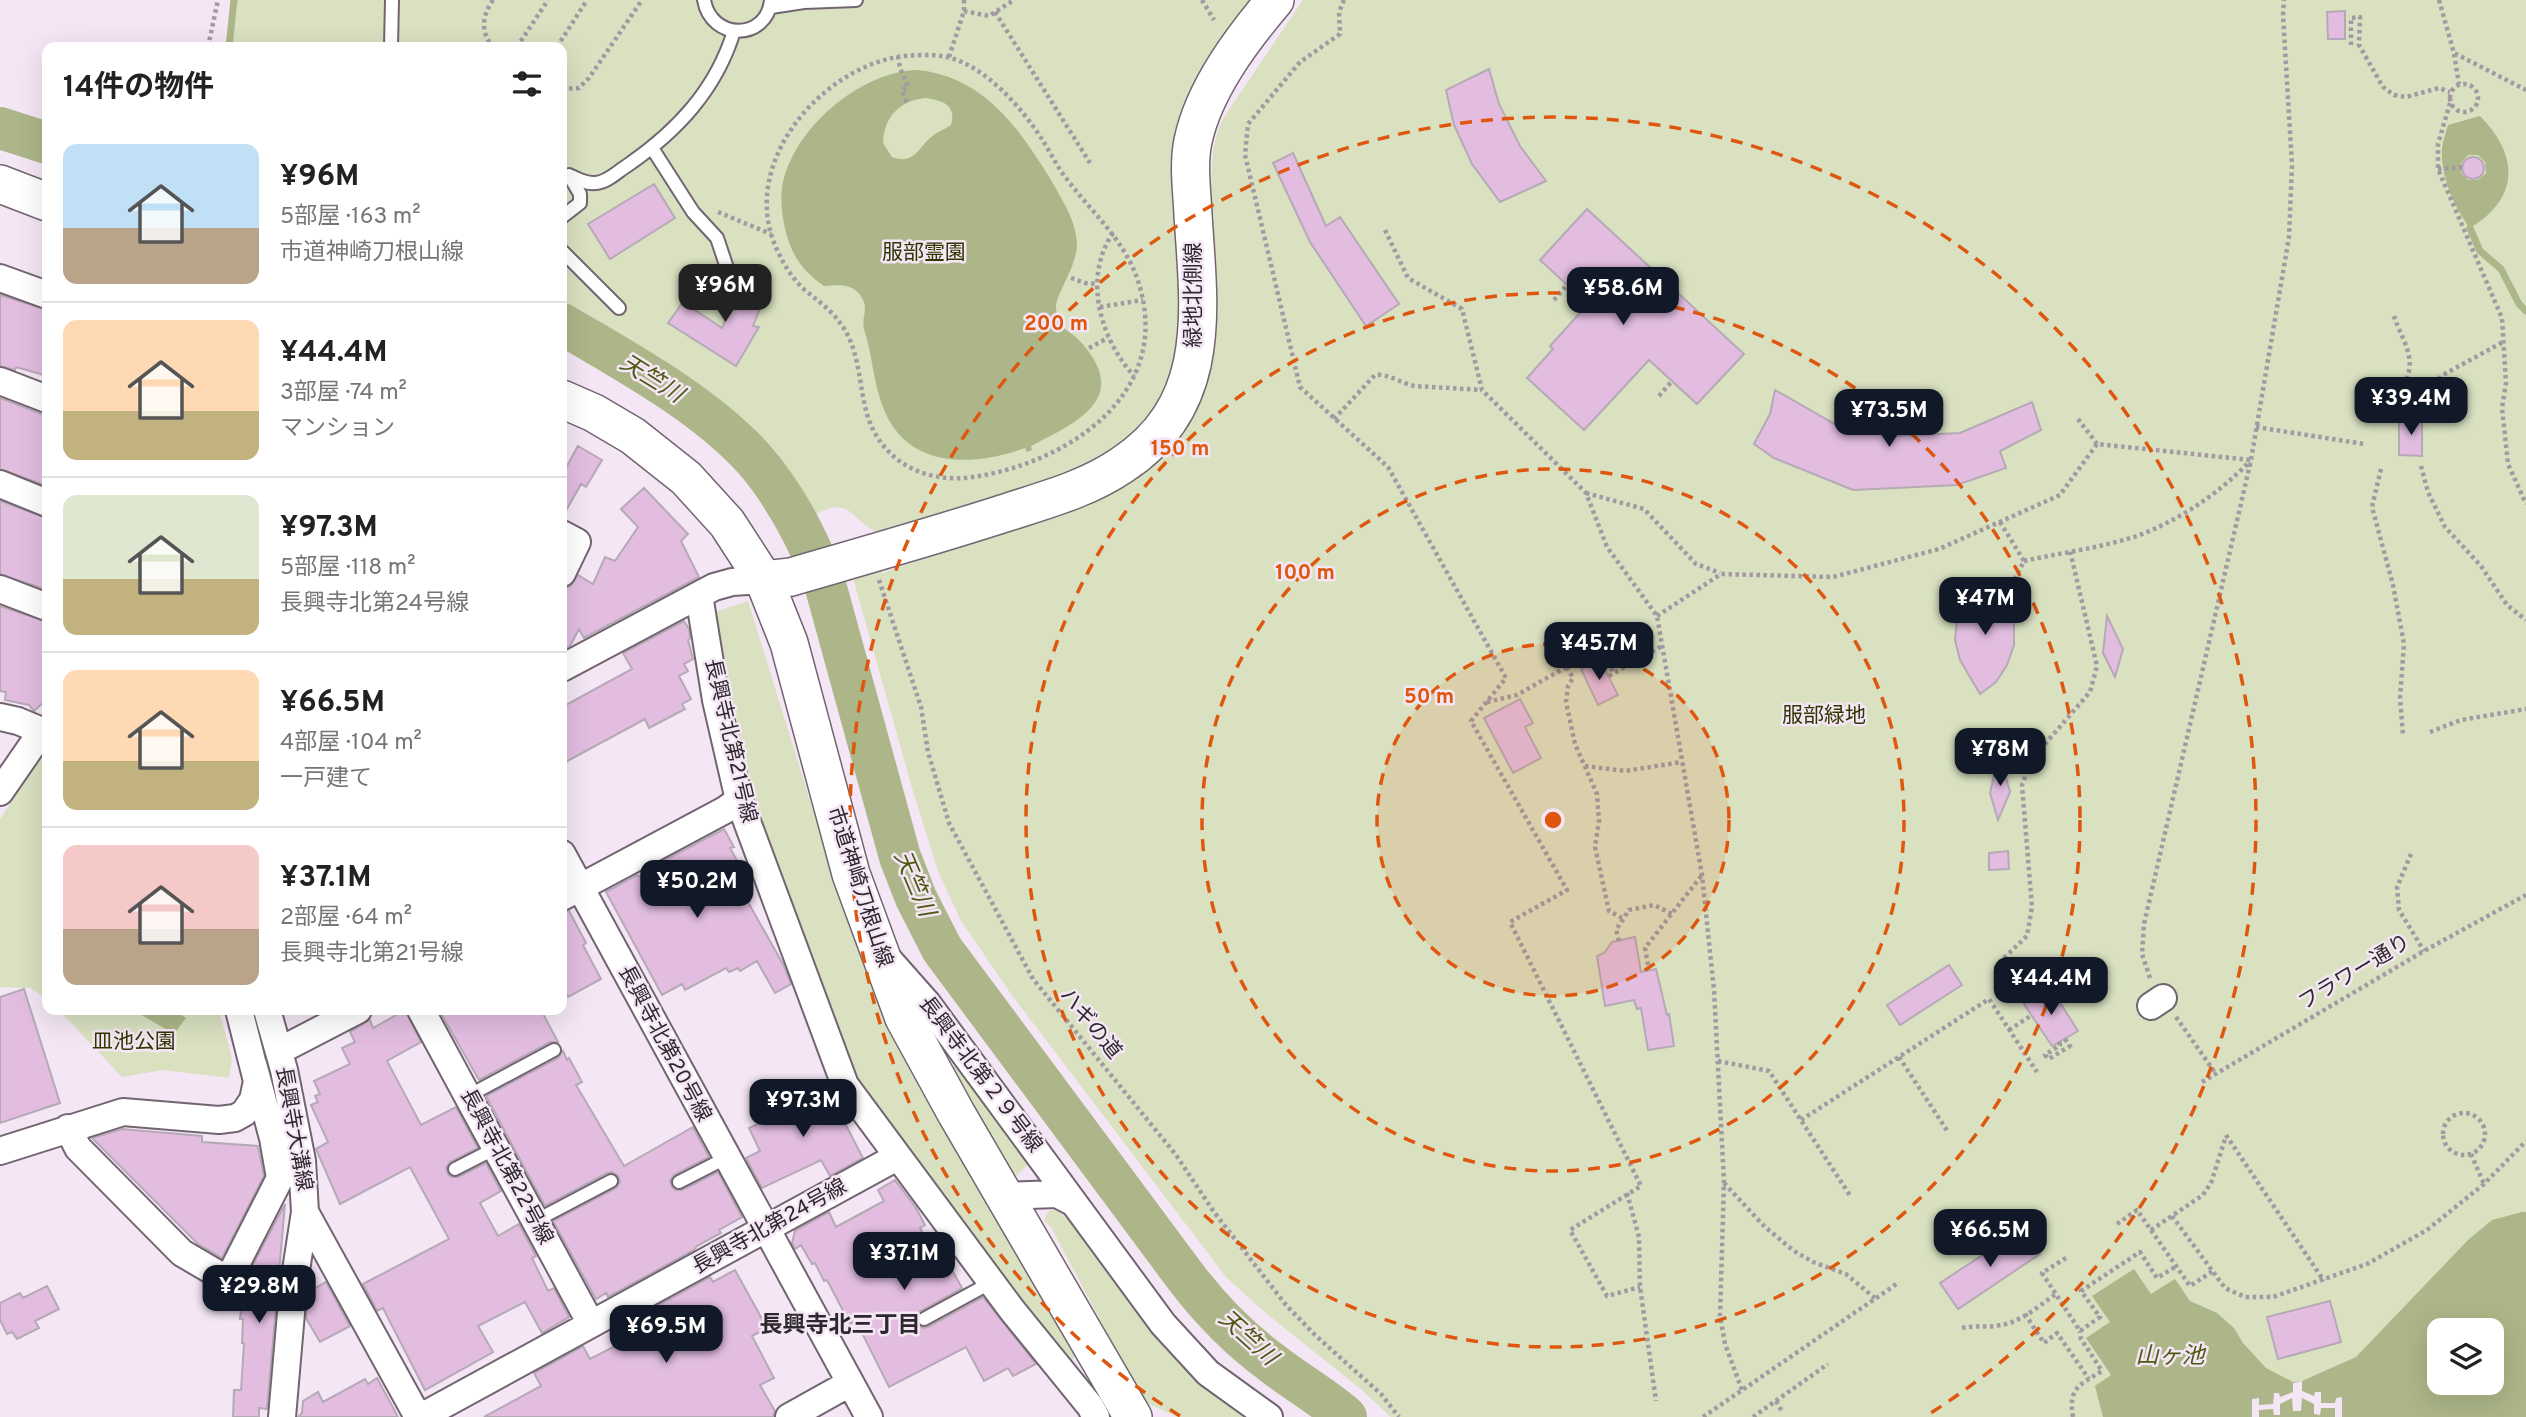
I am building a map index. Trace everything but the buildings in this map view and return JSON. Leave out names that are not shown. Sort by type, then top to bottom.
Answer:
[{"type":"street","name":"緑地北側線","points":[[778,579],[966,526],[1085,485],[1130,460],[1163,426],[1184,390],[1198,338],[1190,173],[1193,141],[1205,107],[1221,75],[1275,0]]},
{"type":"street","points":[[0,184],[42,200]]},
{"type":"street","points":[[0,278],[42,293]]},
{"type":"street","points":[[0,381],[42,396]]},
{"type":"street","name":"市道神崎刀根山線","points":[[567,401],[626,432],[686,478],[778,579],[785,629],[840,837],[904,1018],[1127,1415]]},
{"type":"street","points":[[0,484],[42,501]]},
{"type":"street","points":[[567,537],[577,542],[567,563]]},
{"type":"street","points":[[567,665],[723,583],[778,579]]},
{"type":"street","points":[[0,589],[42,605]]},
{"type":"street","name":"長興寺北第21号線","points":[[699,595],[716,700],[739,800],[845,1086],[992,1282],[1090,1406],[1127,1415]]},
{"type":"street","points":[[0,717],[18,720],[42,732]]},
{"type":"street","points":[[0,792],[42,736]]},
{"type":"street","points":[[571,892],[739,800]]},
{"type":"street","name":"長興寺北第20号線","points":[[571,892],[726,1158],[869,1417]]},
{"type":"street","name":"長興寺北第２９号線","points":[[880,951],[927,1003],[1186,1352],[1208,1373],[1269,1417]]},
{"type":"street","points":[[68,1128],[78,1148],[182,1253],[228,1280],[280,1178],[273,1138],[240,1015]]},
{"type":"street","name":"長興寺大溝線","points":[[268,1015],[279,1051],[302,1161],[305,1212],[293,1290],[282,1417]]},
{"type":"street","points":[[279,1051],[348,1015]]},
{"type":"street","name":"長興寺北第22号線","points":[[424,1015],[591,1324]]},
{"type":"street","points":[[0,1151],[68,1128],[131,1112],[219,1120],[235,1118],[248,1110],[253,1100],[257,1081],[253,1064]]},
{"type":"street","name":"長興寺北第24号線","points":[[419,1417],[897,1157]]},
{"type":"street","points":[[1004,1196],[1056,1194],[1065,1196],[1074,1203]]},
{"type":"street","points":[[305,1212],[419,1417]]},
{"type":"street","points":[[789,1417],[850,1383]]},
{"type":"lane","points":[[391,42],[392,0]]},
{"type":"lane","points":[[704,0],[711,18],[734,31],[743,31],[760,23],[771,3],[856,0]]},
{"type":"lane","points":[[567,213],[609,178],[652,148],[694,107],[711,83],[734,31]]},
{"type":"lane","points":[[652,148],[687,202],[718,238],[727,268]]},
{"type":"lane","points":[[567,174],[590,183],[609,178]]},
{"type":"lane","points":[[567,175],[580,194],[580,203]]},
{"type":"lane","points":[[567,256],[619,308]]},
{"type":"lane","points":[[468,1096],[554,1050]]},
{"type":"lane","points":[[455,1169],[496,1148]]},
{"type":"lane","points":[[680,1182],[726,1158]]},
{"type":"lane","points":[[535,1221],[611,1181]]},
{"type":"lane","points":[[924,1319],[992,1282]]},
{"type":"path","points":[[209,42],[218,0]]},
{"type":"path","points":[[489,42],[486,38],[484,17],[493,0]]},
{"type":"path","points":[[520,42],[548,0]]},
{"type":"path","points":[[560,42],[587,0]]},
{"type":"path","points":[[567,89],[579,88],[589,78],[642,0]]},
{"type":"path","points":[[949,57],[964,11],[964,0]]},
{"type":"path","points":[[964,11],[989,16],[1014,0]]},
{"type":"path","points":[[1202,0],[1214,20]]},
{"type":"path","points":[[1344,0],[1339,12],[1340,34],[1300,62],[1248,124],[1245,155],[1300,387],[1388,467],[1506,678],[1471,721],[1567,890],[1510,922],[1641,1186],[1570,1230],[1607,1296],[1640,1287]]},
{"type":"path","points":[[2216,1074],[2157,1002],[2142,954],[2144,924],[2251,460],[2289,237],[2291,165],[2284,0]]},
{"type":"path","points":[[2439,0],[2454,53],[2459,84]]},
{"type":"path","points":[[995,12],[1090,163]]},
{"type":"path","points":[[2351,45],[2351,18],[2360,17],[2359,45],[2384,88],[2394,95],[2406,97],[2439,88],[2450,92]]},
{"type":"path","points":[[2454,53],[2526,90]]},
{"type":"path","points":[[898,57],[908,87],[902,90],[907,103]]},
{"type":"path","points":[[898,57],[949,57],[979,72],[1023,113],[1068,181],[1112,233],[1132,265],[1143,300],[1145,323],[1143,347],[1134,376],[1122,399],[1108,415],[1073,442],[1041,458],[997,473],[943,479],[919,473],[895,458],[876,434],[867,414],[856,358],[845,330],[824,303],[796,280],[782,260],[771,234],[766,209],[768,188],[779,153],[793,127],[806,111],[846,78],[877,62],[898,57]]},
{"type":"path","points":[[2450,103],[2458,112],[2470,112],[2478,104],[2478,93],[2470,84],[2459,84],[2450,92],[2450,103],[2438,144],[2438,169],[2502,318],[2506,383],[2502,408],[2508,464],[2526,504]]},
{"type":"path","points":[[2438,169],[2463,167]]},
{"type":"path","points":[[687,202],[709,208],[771,234]]},
{"type":"path","points":[[1385,230],[1408,278],[1462,309],[1482,390],[1586,492],[1607,547],[1657,616],[1702,875],[1714,990],[1724,1182],[1720,1316],[1725,1344],[1742,1390]]},
{"type":"path","points":[[1112,233],[1102,256],[1098,284],[1100,307],[1108,338],[1118,357],[1134,376]]},
{"type":"path","points":[[1072,278],[1085,284],[1098,284]]},
{"type":"path","points":[[1554,300],[1567,285]]},
{"type":"path","points":[[1100,307],[1143,300]]},
{"type":"path","points":[[2394,316],[2399,333],[2409,351],[2410,370],[2399,398]]},
{"type":"path","points":[[1089,348],[1108,338]]},
{"type":"path","points":[[2424,403],[2441,376],[2503,342]]},
{"type":"path","points":[[1334,419],[1375,375],[1381,374],[1415,386],[1482,390]]},
{"type":"path","points":[[1659,396],[1672,381]]},
{"type":"path","points":[[2078,419],[2097,444],[2251,460]]},
{"type":"path","points":[[2256,427],[2364,444]]},
{"type":"path","points":[[1586,492],[1644,509],[1696,564],[1721,574],[1833,577],[1939,549],[2060,495],[2097,444]]},
{"type":"path","points":[[2024,561],[2134,537],[2170,521],[2230,482],[2251,460]]},
{"type":"path","points":[[2421,466],[2428,492],[2445,527],[2481,566],[2507,605],[2526,620]]},
{"type":"path","points":[[2381,469],[2372,507],[2393,585],[2404,644],[2400,698],[2403,736]]},
{"type":"path","points":[[2000,522],[2024,561]]},
{"type":"path","points":[[2004,958],[2027,936],[2032,907],[2022,785],[2032,759],[2090,692],[2097,666],[2070,551]]},
{"type":"path","points":[[2007,594],[2024,561]]},
{"type":"path","points":[[1657,616],[1721,574]]},
{"type":"path","name":"ハギの道","points":[[879,580],[921,707],[928,752],[949,823],[1033,979],[1176,1155],[1214,1212],[1286,1305],[1381,1394],[1399,1417]]},
{"type":"path","points":[[1486,703],[1517,695],[1598,649],[1611,675],[1662,646]]},
{"type":"path","points":[[1567,667],[1573,678],[1567,686],[1566,702],[1575,744],[1597,794],[1599,821],[1595,847],[1609,911],[1622,918]]},
{"type":"path","points":[[2430,732],[2461,719],[2526,709]]},
{"type":"path","points":[[1584,766],[1625,771],[1682,762]]},
{"type":"path","points":[[2411,854],[2397,887],[2399,910],[2424,951]]},
{"type":"path","points":[[1648,965],[1645,948],[1702,875]]},
{"type":"path","name":"フラワー通り","points":[[2202,1082],[2424,951],[2526,895]]},
{"type":"path","points":[[1619,941],[1616,930],[1629,910],[1654,905],[1672,914]]},
{"type":"path","points":[[1801,1120],[1989,999],[2037,1072]]},
{"type":"path","points":[[2009,1030],[2032,1016]]},
{"type":"path","points":[[2059,1042],[2060,1045],[2045,1055],[2049,1059],[2071,1048],[2065,1039]]},
{"type":"path","points":[[1899,1057],[1948,1132]]},
{"type":"path","points":[[1718,1061],[1769,1071],[1851,1197]]},
{"type":"path","points":[[2470,1113],[2482,1121],[2487,1134],[2482,1146],[2471,1154],[2457,1154],[2446,1147],[2441,1134],[2447,1122],[2458,1114],[2470,1113]]},
{"type":"path","points":[[2151,1230],[2203,1195],[2211,1183],[2226,1135],[2324,1281]]},
{"type":"path","points":[[2172,1216],[2225,1288],[2245,1297],[2273,1297],[2367,1264],[2427,1230],[2484,1184],[2526,1141]]},
{"type":"path","points":[[2471,1154],[2484,1184]]},
{"type":"path","points":[[1724,1182],[1765,1227],[1794,1251],[1813,1262],[1846,1273],[1876,1299]]},
{"type":"path","points":[[1627,1193],[1639,1237],[1640,1287],[1656,1401]]},
{"type":"path","points":[[2117,1224],[2137,1210],[2190,1286],[2213,1271]]},
{"type":"path","points":[[2080,1331],[2099,1317],[2081,1291],[2140,1252],[2157,1278],[2175,1267]]},
{"type":"path","points":[[2066,1258],[2042,1273],[2080,1331],[2081,1339],[2102,1371],[2074,1390],[2070,1400],[2073,1417]]},
{"type":"path","points":[[1703,1417],[1898,1283]]},
{"type":"path","points":[[1962,1328],[1977,1324],[2002,1325],[2056,1294]]},
{"type":"path","points":[[2025,1314],[2044,1343],[2057,1333],[2089,1379]]},
{"type":"path","points":[[1753,1417],[1828,1364]]},
{"type":"path","points":[[1776,1401],[1783,1413]]},
{"type":"green space","name":"服部霊園","points":[[237,0],[1249,0],[1195,83],[1179,117],[1175,133],[1172,169],[1180,314],[1177,349],[1168,383],[1149,415],[1122,444],[1101,459],[1054,478],[883,535],[842,508],[824,511],[809,518],[767,455],[722,411],[670,374],[567,312],[567,42],[232,42]]},
{"type":"green space","name":"服部緑地","points":[[1303,0],[2526,0],[2526,1417],[1391,1417],[1226,1277],[1011,994],[960,919],[938,871],[914,795],[853,578],[880,568],[882,573],[1063,512],[1212,353],[1215,301],[1212,164],[1224,117]]},
{"type":"green space","points":[[748,601],[843,907],[865,966],[919,1086],[1075,1354],[1071,1364],[855,1081],[749,796],[712,613]]},
{"type":"green space","name":"皿池公園","points":[[42,755],[42,996],[30,988],[0,987],[0,819]]},
{"type":"green space","name":"皿池公園","points":[[64,1015],[220,1015],[232,1058],[229,1078],[163,1070],[122,1077]]},
{"type":"green space","points":[[953,1066],[962,1067],[1031,1162],[1014,1178],[951,1073]]},
{"type":"green space","points":[[1055,1210],[1074,1223],[1247,1417],[1177,1417],[1143,1401],[1051,1227],[1044,1220],[1048,1211]]},
{"type":"water","points":[[918,70],[941,75],[981,94],[1026,142],[1051,180],[1071,218],[1076,235],[1076,253],[1057,302],[1057,315],[1061,325],[1079,340],[1094,360],[1101,377],[1100,392],[1082,417],[1031,446],[1032,450],[1027,452],[1025,448],[986,458],[965,460],[927,454],[910,445],[896,431],[881,402],[864,329],[865,306],[862,298],[850,287],[824,286],[817,281],[801,265],[790,244],[782,212],[782,188],[788,166],[799,145],[814,125],[852,92],[896,73]],"holes":[[[931,99],[950,108],[951,125],[932,136],[910,158],[892,157],[883,143],[890,118],[908,103]]]},
{"type":"water","points":[[2480,116],[2502,146],[2507,161],[2505,190],[2498,203],[2470,228],[2454,201],[2443,169],[2442,148],[2448,125]],"holes":[[[2468,155],[2478,155],[2485,162],[2486,173],[2478,180],[2468,180],[2461,173],[2461,163]]]},
{"type":"water","points":[[142,1015],[182,1015],[186,1018],[174,1034]]},
{"type":"water","name":"山ヶ池","points":[[2526,1212],[2526,1417],[2103,1417],[2095,1386],[2111,1375],[2086,1338],[2110,1322],[2092,1296],[2134,1269],[2151,1294],[2175,1279],[2190,1301],[2217,1313],[2234,1328],[2243,1343],[2266,1368],[2293,1382],[2302,1381],[2356,1357],[2468,1240],[2492,1220]]},
{"type":"pier","points":[[2302,1381],[2302,1391],[2314,1396],[2315,1392],[2321,1392],[2321,1403],[2335,1403],[2336,1398],[2342,1397],[2342,1417],[2335,1417],[2335,1408],[2321,1408],[2320,1415],[2314,1414],[2314,1404],[2302,1398],[2301,1411],[2293,1411],[2292,1398],[2280,1404],[2280,1415],[2274,1415],[2273,1409],[2259,1410],[2259,1417],[2252,1417],[2252,1399],[2259,1398],[2259,1405],[2273,1404],[2274,1393],[2279,1393],[2280,1397],[2293,1392],[2293,1383]]},
{"type":"waterway","points":[[230,42],[234,0]]},
{"type":"waterway","name":"天竺川","points":[[0,128],[42,141]]},
{"type":"waterway","points":[[2470,228],[2480,251],[2501,269],[2519,304],[2526,311]]},
{"type":"waterway","name":"天竺川","points":[[567,327],[663,385],[711,419],[753,458],[774,485],[801,530],[823,577],[900,857],[916,898],[942,949],[1204,1300],[1260,1353],[1346,1417]]},
{"type":"district","name":"長興寺北三丁目","points":[[840,1326]]}]
